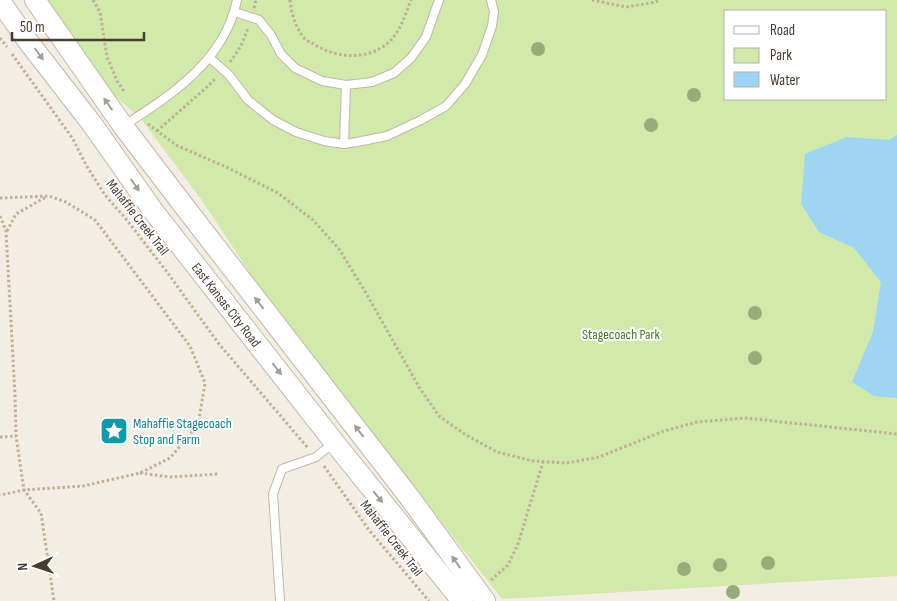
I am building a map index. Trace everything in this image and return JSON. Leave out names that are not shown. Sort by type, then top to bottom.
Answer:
[{"type":"street","name":"East Kansas City Road","points":[[35,0],[123,126],[410,498],[469,599]]},
{"type":"street","name":"East Kansas City Road","points":[[0,1],[92,124],[154,212],[334,442],[469,599]]},
{"type":"lane","points":[[123,126],[188,80],[210,58],[230,25],[237,0]]},
{"type":"lane","points":[[235,12],[259,20],[271,35],[281,54],[295,68],[322,81],[346,85],[372,82],[394,73],[412,58],[426,37],[439,0]]},
{"type":"lane","points":[[210,58],[229,75],[248,100],[273,120],[296,132],[324,141],[344,144],[387,136],[446,106],[465,84],[482,56],[490,34],[494,12],[491,0]]},
{"type":"lane","points":[[344,144],[346,85]]},
{"type":"lane","points":[[280,601],[273,494],[282,469],[316,457],[334,442]]},
{"type":"path","points":[[93,0],[100,12],[107,57],[118,82],[128,98]]},
{"type":"path","points":[[290,0],[294,20],[305,39],[321,49],[339,55],[355,56],[373,52],[385,46],[397,34],[411,0]]},
{"type":"path","points":[[592,0],[626,8],[658,0]]},
{"type":"path","name":"Mahaffie Creek Trail","points":[[0,38],[73,138],[86,165],[105,195],[138,234],[219,344],[309,448]]},
{"type":"path","points":[[151,126],[176,145],[278,193],[313,220],[339,249],[419,386],[439,416],[466,435],[498,452],[533,461],[566,463],[599,457],[664,431],[697,422],[745,418],[897,434]]},
{"type":"path","points":[[0,198],[49,196],[66,202],[96,220],[190,346],[205,383],[198,425],[170,458],[140,473],[83,486],[24,490],[0,495]]},
{"type":"path","points":[[6,231],[16,214],[49,196]]},
{"type":"path","points":[[0,216],[6,231],[16,436],[24,490],[41,513],[54,601]]},
{"type":"path","points":[[0,437],[16,436]]},
{"type":"path","points":[[469,599],[508,565],[518,544],[544,462]]},
{"type":"path","name":"Mahaffie Creek Trail","points":[[322,464],[369,530],[429,601]]},
{"type":"path","points":[[140,473],[170,477],[219,474]]},
{"type":"green space","name":"Stagecoach Park","points":[[43,0],[897,0],[897,576],[502,599],[269,302],[203,202],[142,120],[107,89]]},
{"type":"water","points":[[897,135],[897,398],[874,396],[852,382],[873,332],[881,282],[854,248],[819,232],[801,204],[805,154],[847,137],[889,140]]},
{"type":"place","name":"Mahaffie Stagecoach Stop and Farm","points":[[114,431]]}]
